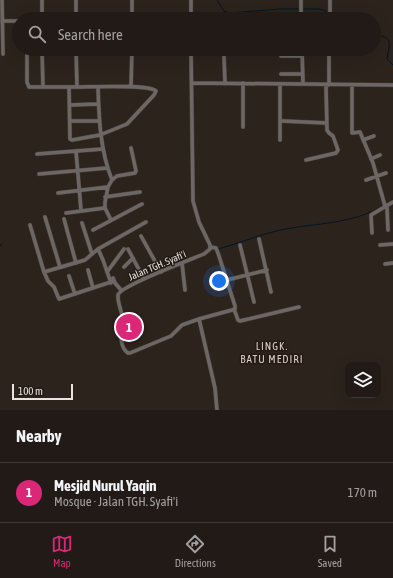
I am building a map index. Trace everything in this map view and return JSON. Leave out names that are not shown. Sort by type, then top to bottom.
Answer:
[{"type":"street","points":[[2,0],[2,54]]},
{"type":"street","points":[[42,0],[42,12]]},
{"type":"street","points":[[76,0],[76,12]]},
{"type":"street","points":[[132,0],[132,12]]},
{"type":"street","points":[[191,0],[191,12]]},
{"type":"street","points":[[301,0],[301,12]]},
{"type":"street","points":[[330,0],[330,12]]},
{"type":"street","points":[[2,21],[12,21]]},
{"type":"street","points":[[27,56],[27,84],[30,88],[43,87],[69,87],[77,87],[98,87],[132,87],[152,88],[156,90],[154,95],[130,122],[100,135],[71,139],[69,87]]},
{"type":"street","points":[[42,56],[43,87]]},
{"type":"street","points":[[76,56],[77,87]]},
{"type":"street","points":[[132,56],[132,87]]},
{"type":"street","points":[[192,56],[193,201],[195,211],[210,247],[216,250],[235,305],[234,309],[238,320],[240,321],[299,307]]},
{"type":"street","points":[[281,56],[302,56],[304,84]]},
{"type":"street","points":[[306,160],[336,153],[338,151],[333,136],[328,133],[327,123],[329,56]]},
{"type":"street","points":[[224,57],[225,83]]},
{"type":"street","points":[[281,74],[303,74]]},
{"type":"street","points":[[192,83],[393,85]]},
{"type":"street","points":[[243,83],[243,128]]},
{"type":"street","points":[[280,84],[280,140]]},
{"type":"street","points":[[352,85],[352,133],[360,132],[371,159],[385,206],[387,208],[388,230]]},
{"type":"street","points":[[98,87],[98,121],[100,135],[107,168],[112,180]]},
{"type":"street","points":[[70,105],[98,104]]},
{"type":"street","points":[[70,121],[98,121]]},
{"type":"street","points":[[283,121],[327,123]]},
{"type":"street","points":[[363,140],[374,136]]},
{"type":"street","points":[[111,220],[105,208],[105,197],[112,180],[117,176],[136,173],[131,148]]},
{"type":"street","points":[[37,154],[103,149]]},
{"type":"street","points":[[76,151],[81,210]]},
{"type":"street","points":[[371,159],[380,155]]},
{"type":"street","points":[[39,174],[107,168]]},
{"type":"street","points":[[366,180],[386,173]]},
{"type":"street","points":[[58,193],[108,187]]},
{"type":"street","points":[[105,197],[140,192]]},
{"type":"street","points":[[372,233],[371,215],[393,202]]},
{"type":"street","points":[[93,230],[142,204]]},
{"type":"street","points":[[66,213],[105,208]]},
{"type":"street","points":[[45,217],[60,267]]},
{"type":"street","points":[[64,219],[76,263]]},
{"type":"street","points":[[44,272],[85,260],[98,249],[146,222]]},
{"type":"street","points":[[82,223],[92,254]]},
{"type":"street","points":[[30,225],[44,272],[48,281],[54,287],[59,299],[113,281]]},
{"type":"street","points":[[141,236],[161,272]]},
{"type":"street","points":[[259,239],[271,292]]},
{"type":"street","points":[[380,245],[393,244]]},
{"type":"street","points":[[240,245],[254,302]]},
{"type":"street","name":"Jalan TGH. Syafi'i","points":[[199,319],[182,325],[171,336],[128,353],[125,350],[121,335],[123,320],[118,295],[121,290],[207,252],[210,247]]},
{"type":"street","points":[[98,249],[107,272],[121,290]]},
{"type":"street","points":[[107,272],[126,249],[144,279]]},
{"type":"street","points":[[124,267],[132,258]]},
{"type":"street","points":[[182,263],[185,290]]},
{"type":"street","points":[[385,264],[393,263]]},
{"type":"street","points":[[88,270],[93,288]]},
{"type":"street","points":[[227,280],[267,270]]},
{"type":"street","points":[[69,276],[75,294]]},
{"type":"street","points":[[217,410],[217,399],[199,319],[234,309]]},
{"type":"waterway","points":[[217,0],[224,11],[227,12]]},
{"type":"waterway","points":[[242,12],[280,9],[319,9],[326,12]]},
{"type":"waterway","points":[[381,36],[389,41],[387,59],[393,65]]},
{"type":"waterway","points":[[387,204],[393,200]]},
{"type":"waterway","points":[[218,249],[277,231],[357,217],[379,208]]},
{"type":"place","name":"Mesjid Nurul Yaqin","points":[[129,327]]},
{"type":"district","name":"LINGK. BATU MEDIRI","points":[[272,352]]}]
